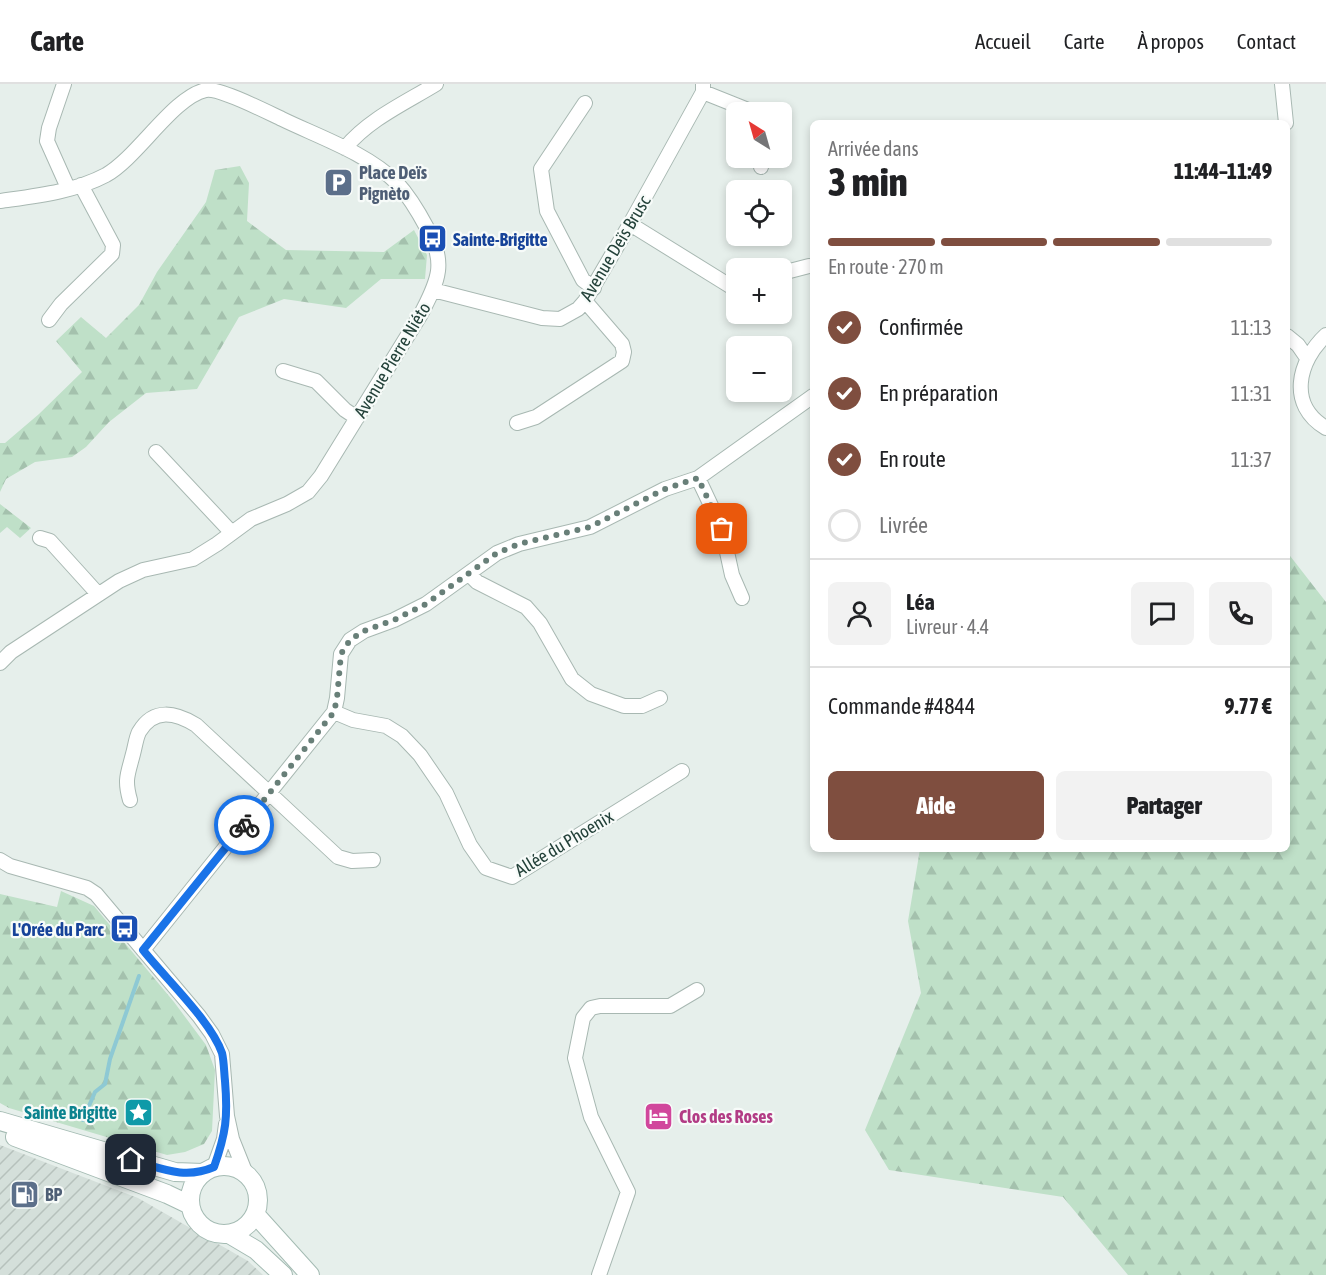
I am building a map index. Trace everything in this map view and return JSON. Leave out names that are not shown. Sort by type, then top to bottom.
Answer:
[{"type":"main road","points":[[0,1121],[175,1172],[209,1170],[226,1166],[237,1168],[254,1183],[258,1203],[249,1224],[240,1231],[220,1234],[203,1228],[192,1214],[190,1205],[192,1187],[209,1170]]},
{"type":"main road","points":[[0,1131],[167,1194],[190,1205]]},
{"type":"main road","points":[[255,1214],[310,1275]]},
{"type":"main road","points":[[229,1234],[256,1250],[283,1275]]},
{"type":"street","points":[[50,320],[61,304],[112,254],[113,245],[47,141],[64,84]]},
{"type":"street","points":[[1282,84],[1286,120]]},
{"type":"street","points":[[345,148],[371,123],[429,86]]},
{"type":"street","name":"Avenue Pierre Niéto","points":[[0,201],[75,187],[107,174],[132,154],[182,102],[208,87],[345,148],[396,183],[418,211],[437,249],[438,271],[433,290],[421,314],[321,476],[308,492],[287,504],[251,519],[193,559],[143,570],[98,594],[11,652],[0,663]]},
{"type":"street","points":[[703,88],[732,102]]},
{"type":"street","name":"Avenue Deïs Brusc","points":[[433,290],[542,318],[560,319],[578,309],[594,288],[703,88]]},
{"type":"street","points":[[585,103],[541,169],[547,211],[583,279],[594,288]]},
{"type":"street","points":[[630,224],[726,284]]},
{"type":"street","points":[[792,270],[809,266]]},
{"type":"street","points":[[517,423],[536,417],[622,361],[624,352],[622,344],[585,301]]},
{"type":"street","points":[[1326,335],[1307,358],[1300,384],[1302,400],[1310,416],[1326,428]]},
{"type":"street","points":[[1290,338],[1307,358]]},
{"type":"street","points":[[283,371],[316,381],[345,410],[357,418]]},
{"type":"street","points":[[143,950],[334,712],[341,654],[350,640],[364,631],[394,620],[426,604],[497,553],[519,544],[590,527],[665,489],[698,478],[810,401]]},
{"type":"street","points":[[156,452],[232,533]]},
{"type":"street","points":[[698,478],[722,529],[732,575],[742,598]]},
{"type":"street","points":[[40,538],[50,541],[98,594]]},
{"type":"street","points":[[469,574],[477,582],[526,607],[540,623],[572,679],[591,694],[624,706],[642,706],[660,698]]},
{"type":"street","name":"Allée du Phoenix","points":[[334,712],[353,720],[386,726],[402,736],[420,755],[446,793],[470,845],[486,868],[512,877],[682,771]]},
{"type":"street","points":[[130,800],[125,783],[139,732],[150,719],[163,713],[182,716],[196,725],[338,857],[352,861],[373,860]]},
{"type":"street","points":[[0,860],[10,866],[87,888],[96,894],[212,1034],[222,1054],[227,1116],[232,1139],[246,1174]]},
{"type":"street","points":[[598,1275],[628,1192],[591,1117],[575,1058],[583,1018],[591,1008],[600,1005],[670,1006],[697,990]]},
{"type":"street","points":[[209,1170],[224,1139],[227,1116]]},
{"type":"shaded area","points":[[0,1145],[138,1198],[248,1261],[263,1275],[0,1275]]},
{"type":"green space","points":[[240,166],[249,183],[247,221],[286,250],[384,252],[414,230],[427,255],[425,279],[381,279],[346,308],[284,299],[239,317],[197,389],[146,393],[109,422],[86,447],[72,457],[35,462],[6,479],[0,492],[0,443],[5,443],[39,414],[82,372],[56,341],[81,317],[106,338],[139,305],[157,272],[206,202],[215,170]]},
{"type":"green space","points":[[0,504],[31,528],[20,538],[7,527],[0,533]]},
{"type":"green space","points":[[1290,556],[1326,602],[1326,1275],[1128,1275],[1063,1197],[889,1170],[865,1130],[921,993],[908,921],[920,852],[1290,852]]},
{"type":"green space","points":[[61,891],[94,906],[174,1002],[206,1045],[215,1070],[212,1131],[204,1144],[185,1152],[167,1155],[9,1108],[0,1103],[0,894],[57,907]]},
{"type":"waterway","points":[[83,1120],[95,1092],[105,1084],[110,1059],[139,976]]},
{"type":"way so far","points":[[244,825],[334,712],[341,654],[350,640],[364,631],[394,620],[426,604],[497,553],[519,544],[590,527],[665,489],[698,478],[722,529]]},
{"type":"place","name":"Place Deïs Pignèto","points":[[338,182]]},
{"type":"place","name":"Sainte-Brigitte","points":[[432,239]]},
{"type":"place","name":"L'Orée du Parc","points":[[125,929]]},
{"type":"place","name":"Sainte Brigitte","points":[[138,1112]]},
{"type":"place","name":"Clos des Roses","points":[[658,1116]]},
{"type":"place","name":"BP","points":[[24,1194]]},
{"type":"route","points":[[131,1160],[175,1172],[203,1173],[214,1167],[224,1139],[227,1116],[222,1054],[212,1034],[199,1016],[143,950],[244,825]]}]
